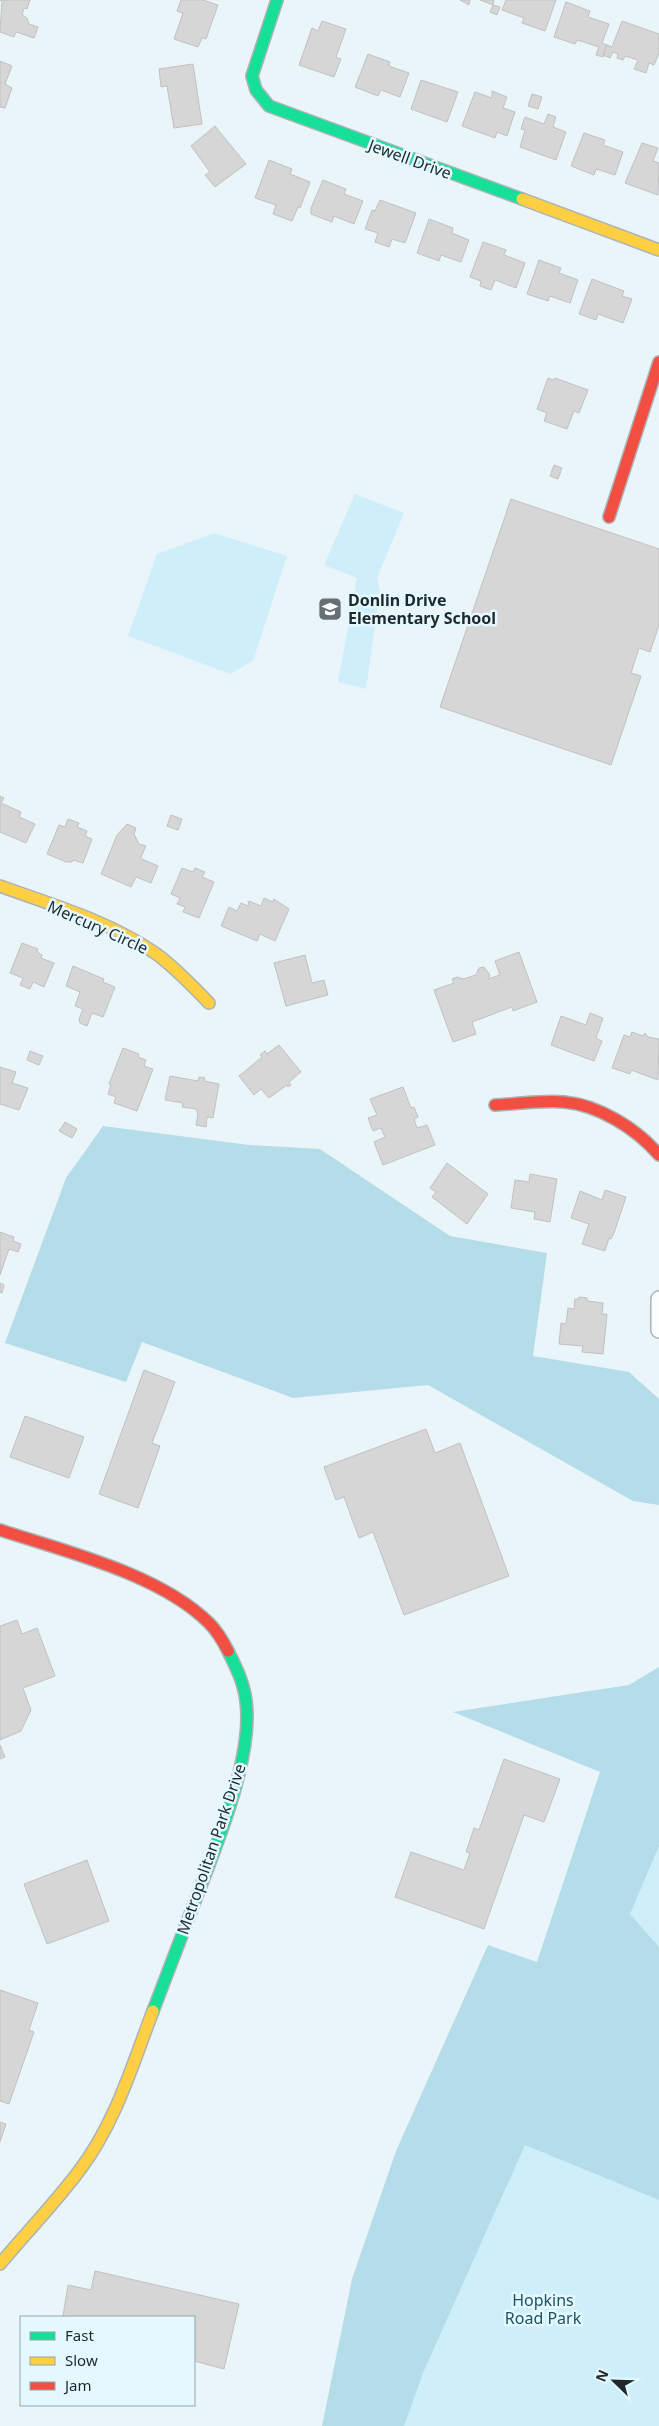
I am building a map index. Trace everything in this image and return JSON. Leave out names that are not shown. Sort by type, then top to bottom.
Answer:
[{"type":"street","name":"Jewell Drive","points":[[277,0],[252,76],[256,90],[269,106],[659,250]]},
{"type":"street","points":[[609,517],[659,362]]},
{"type":"street","name":"Mercury Circle","points":[[0,886],[85,918],[131,939],[173,967],[209,1003]]},
{"type":"street","points":[[495,1105],[571,1102],[619,1122],[640,1137],[659,1155]]},
{"type":"street","points":[[659,1299],[659,1330]]},
{"type":"street","name":"Metropolitan Park Drive","points":[[0,1530],[128,1574],[179,1599],[209,1623],[233,1658],[246,1699],[247,1712],[242,1760],[211,1860],[120,2098],[103,2132],[80,2170],[0,2264]]},
{"type":"green space","points":[[355,494],[404,513],[377,578],[380,592],[366,689],[338,682],[357,578],[324,565]]},
{"type":"green space","points":[[214,533],[287,556],[253,661],[230,674],[128,636],[157,554]]},
{"type":"green space","name":"Hopkins Road Park","points":[[659,1667],[659,2426],[383,2426],[629,1685]]},
{"type":"shaded area","points":[[103,1126],[249,1145],[320,1149],[450,1236],[547,1253],[533,1356],[629,1372],[659,1399],[659,1505],[633,1501],[428,1385],[293,1398],[142,1342],[126,1382],[5,1343],[66,1178]]},
{"type":"shaded area","points":[[659,1667],[659,1846],[630,1914],[659,1947],[659,2200],[525,2145],[423,2373],[404,2426],[322,2426],[352,2279],[396,2151],[488,1945],[537,1962],[600,1772],[453,1712],[629,1685]]},
{"type":"building","points":[[0,0],[30,0],[27,9],[24,8],[22,15],[27,18],[29,24],[38,27],[34,38],[16,32],[14,37],[0,32],[2,1]]},
{"type":"building","points":[[181,0],[203,0],[218,5],[206,39],[202,38],[198,47],[174,39],[183,13],[177,11]]},
{"type":"building","points":[[460,0],[470,0],[469,5]]},
{"type":"building","points":[[480,0],[494,0],[493,5]]},
{"type":"building","points":[[506,0],[556,0],[545,31],[522,23],[524,18],[502,10]]},
{"type":"building","points":[[566,2],[590,11],[588,17],[609,24],[602,43],[607,45],[603,57],[596,55],[599,47],[577,40],[575,44],[554,37]]},
{"type":"building","points":[[493,5],[500,7],[497,15],[490,12]]},
{"type":"building","points":[[322,21],[346,29],[336,57],[341,59],[334,77],[299,65],[312,28],[318,31]]},
{"type":"building","points":[[622,21],[659,34],[659,53],[654,65],[649,63],[646,73],[634,69],[638,60],[625,56],[623,60],[617,58],[618,54],[613,52],[610,58],[603,55],[607,45],[612,47]]},
{"type":"building","points":[[368,54],[390,62],[389,66],[409,73],[400,97],[381,90],[378,96],[355,87]]},
{"type":"building","points":[[0,61],[12,66],[5,84],[12,88],[5,108],[0,107]]},
{"type":"building","points":[[193,64],[202,124],[174,128],[167,86],[161,87],[159,69]]},
{"type":"building","points":[[421,80],[458,92],[447,122],[411,109]]},
{"type":"building","points":[[492,91],[507,97],[503,108],[515,112],[507,136],[497,132],[495,138],[462,126],[475,92],[492,98]]},
{"type":"building","points":[[532,94],[542,97],[538,109],[528,106]]},
{"type":"building","points":[[548,114],[556,117],[553,127],[566,132],[556,160],[520,147],[525,130],[521,129],[525,117],[544,124]]},
{"type":"building","points":[[215,126],[246,164],[215,187],[205,175],[210,172],[191,146]]},
{"type":"building","points":[[584,133],[605,140],[603,145],[623,152],[615,175],[596,169],[594,175],[571,166]]},
{"type":"building","points":[[642,143],[658,148],[653,161],[659,163],[658,195],[625,183]]},
{"type":"building","points":[[269,160],[292,169],[290,174],[310,182],[300,208],[298,207],[292,221],[273,214],[276,205],[255,198]]},
{"type":"building","points":[[323,180],[346,189],[344,194],[363,201],[354,224],[334,216],[332,222],[311,214],[311,208]]},
{"type":"building","points":[[380,200],[416,213],[405,243],[392,239],[389,247],[375,242],[378,233],[365,229],[372,210],[375,211]]},
{"type":"building","points":[[429,219],[453,228],[452,233],[469,240],[461,262],[441,255],[439,261],[417,253]]},
{"type":"building","points":[[483,242],[506,250],[504,255],[525,263],[516,288],[495,280],[491,290],[480,286],[481,281],[470,277]]},
{"type":"building","points":[[539,260],[561,268],[559,273],[578,280],[570,303],[550,296],[548,301],[527,294]]},
{"type":"building","points":[[592,279],[624,291],[622,296],[632,299],[623,323],[598,314],[596,320],[579,314]]},
{"type":"building","points":[[548,378],[554,380],[555,378],[588,390],[579,413],[574,411],[567,429],[544,421],[547,413],[537,409]]},
{"type":"building","points":[[554,465],[562,468],[558,479],[550,476]]},
{"type":"building","points":[[511,499],[659,549],[659,625],[650,652],[639,648],[631,673],[641,676],[611,765],[440,707]]},
{"type":"building","points":[[0,796],[4,798],[1,803],[21,812],[19,817],[35,824],[26,843],[0,832]]},
{"type":"building","points":[[171,815],[182,819],[178,830],[167,826]]},
{"type":"building","points":[[68,819],[79,823],[77,827],[87,831],[85,836],[92,839],[83,863],[73,860],[72,862],[66,862],[47,854],[59,825],[65,827]]},
{"type":"building","points":[[127,824],[136,828],[134,834],[139,844],[146,846],[141,857],[142,859],[158,866],[151,883],[136,877],[131,887],[101,874],[117,835]]},
{"type":"building","points":[[182,868],[193,872],[195,868],[205,872],[202,877],[214,882],[199,918],[183,912],[185,907],[177,904],[180,898],[171,894]]},
{"type":"building","points":[[264,898],[273,902],[274,899],[289,909],[275,941],[260,934],[257,941],[221,926],[229,907],[237,911],[241,903],[248,906],[249,901],[261,906]]},
{"type":"building","points":[[22,943],[38,949],[37,952],[42,955],[41,958],[54,963],[44,987],[33,982],[30,989],[20,985],[23,978],[10,973]]},
{"type":"building","points":[[519,952],[537,1002],[513,1011],[512,1007],[472,1022],[476,1034],[453,1042],[434,990],[454,983],[452,979],[457,977],[463,979],[476,975],[479,968],[484,967],[490,975],[488,979],[500,975],[495,961]]},
{"type":"building","points":[[305,955],[312,983],[324,980],[328,995],[286,1006],[274,963]]},
{"type":"building","points":[[73,966],[104,979],[103,982],[115,987],[103,1017],[92,1013],[87,1026],[80,1023],[79,1019],[83,1009],[75,1006],[80,992],[66,986]]},
{"type":"building","points":[[590,1013],[603,1018],[596,1038],[602,1041],[594,1061],[551,1045],[561,1016],[586,1025]]},
{"type":"building","points":[[632,1032],[643,1036],[645,1033],[648,1037],[659,1039],[658,1080],[631,1070],[630,1074],[612,1068],[624,1035],[630,1037]]},
{"type":"building","points":[[279,1045],[301,1072],[289,1082],[291,1085],[288,1087],[287,1085],[269,1098],[261,1089],[254,1095],[239,1076],[262,1057],[260,1055],[265,1051],[267,1054]]},
{"type":"building","points":[[123,1048],[139,1054],[138,1057],[146,1060],[144,1066],[153,1069],[137,1111],[114,1103],[116,1097],[108,1094],[111,1085],[109,1084]]},
{"type":"building","points":[[30,1051],[43,1056],[39,1065],[27,1060]]},
{"type":"building","points":[[0,1067],[16,1072],[12,1083],[28,1088],[19,1110],[0,1104]]},
{"type":"building","points":[[170,1076],[198,1081],[199,1077],[205,1078],[204,1081],[219,1084],[213,1118],[207,1117],[206,1127],[196,1125],[198,1114],[196,1109],[182,1107],[183,1103],[165,1100]]},
{"type":"building","points":[[403,1087],[411,1108],[414,1107],[418,1117],[414,1119],[417,1128],[427,1125],[435,1145],[383,1165],[374,1142],[385,1137],[381,1128],[373,1131],[368,1118],[377,1115],[370,1099]]},
{"type":"building","points":[[65,1122],[77,1129],[72,1138],[59,1131]]},
{"type":"building","points":[[447,1163],[488,1194],[467,1224],[432,1197],[436,1192],[430,1188]]},
{"type":"building","points":[[530,1174],[557,1179],[550,1222],[534,1219],[535,1212],[511,1208],[515,1180],[529,1182]]},
{"type":"building","points":[[605,1190],[626,1197],[614,1233],[611,1239],[609,1238],[605,1251],[582,1244],[589,1224],[571,1218],[580,1191],[602,1200]]},
{"type":"building","points":[[0,1232],[14,1237],[13,1241],[21,1244],[18,1252],[9,1249],[0,1275]]},
{"type":"building","points":[[0,1283],[4,1285],[2,1293],[0,1292]]},
{"type":"building","points":[[579,1297],[587,1298],[587,1301],[603,1303],[602,1314],[607,1314],[603,1354],[582,1352],[583,1346],[559,1344],[561,1323],[566,1324],[568,1308],[574,1309],[575,1299]]},
{"type":"building","points":[[144,1370],[175,1382],[152,1443],[160,1446],[138,1508],[99,1494]]},
{"type":"building","points":[[25,1416],[84,1437],[69,1478],[10,1457]]},
{"type":"building","points":[[426,1429],[435,1453],[460,1443],[509,1576],[404,1615],[373,1532],[359,1538],[344,1497],[336,1500],[324,1467]]},
{"type":"building","points":[[17,1620],[22,1634],[37,1628],[55,1676],[23,1688],[31,1710],[21,1731],[0,1740],[0,1626]]},
{"type":"building","points":[[0,1745],[5,1757],[0,1759]]},
{"type":"building","points":[[504,1759],[560,1779],[544,1822],[524,1815],[484,1929],[395,1897],[411,1852],[464,1870],[470,1853],[466,1852],[474,1828],[479,1830]]},
{"type":"building","points":[[87,1860],[109,1921],[47,1944],[24,1884]]},
{"type":"building","points":[[0,1990],[38,2003],[29,2030],[34,2032],[9,2104],[0,2101]]},
{"type":"building","points":[[0,2122],[6,2124],[0,2142]]},
{"type":"building","points":[[95,2271],[239,2304],[224,2369],[195,2361],[195,2316],[63,2316],[68,2285],[91,2290]]},
{"type":"traffic: fast","points":[[277,0],[252,76],[256,90],[269,106],[522,199]]},
{"type":"traffic: fast","points":[[153,2011],[230,1806],[244,1750],[247,1724],[245,1694],[228,1651]]},
{"type":"traffic: slow","points":[[522,199],[659,250]]},
{"type":"traffic: slow","points":[[0,886],[80,915],[137,942],[169,964],[209,1003]]},
{"type":"traffic: slow","points":[[0,2264],[60,2195],[92,2153],[122,2094],[153,2011]]},
{"type":"traffic: jam","points":[[609,517],[659,362]]},
{"type":"traffic: jam","points":[[495,1105],[564,1102],[591,1108],[604,1113],[629,1128],[659,1155]]},
{"type":"traffic: jam","points":[[0,1530],[110,1566],[165,1591],[189,1606],[209,1623],[220,1636],[228,1651]]},
{"type":"place","name":"Donlin Drive Elementary School","points":[[330,609]]}]
